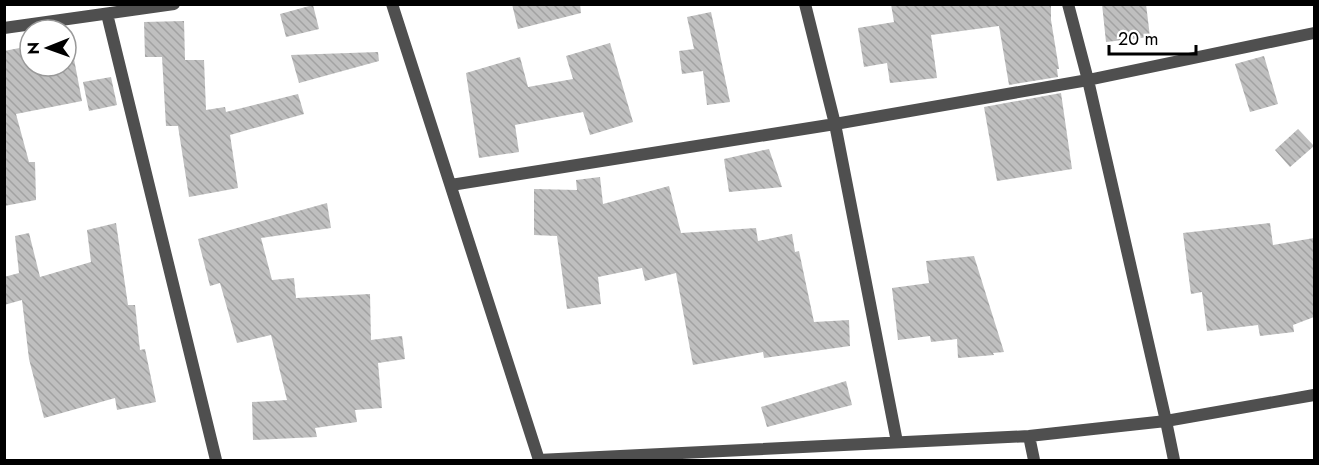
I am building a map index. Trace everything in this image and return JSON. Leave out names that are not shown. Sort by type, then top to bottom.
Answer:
[{"type":"street","points":[[4,28],[174,4]]},
{"type":"street","points":[[392,4],[452,185],[538,460],[666,458],[897,442],[1029,436],[1167,421],[1314,395]]},
{"type":"street","points":[[805,4],[835,124],[897,442]]},
{"type":"street","points":[[1068,4],[1088,80],[1174,460]]},
{"type":"street","points":[[107,14],[216,460]]},
{"type":"street","points":[[452,185],[835,124],[1088,80],[1314,33]]},
{"type":"street","points":[[1029,436],[1034,460]]},
{"type":"building","points":[[512,4],[580,4],[581,13],[518,29]]},
{"type":"building","points":[[891,4],[1051,4],[1058,77],[1009,85],[999,26],[931,35],[937,78],[890,83],[887,63],[864,67],[858,28],[894,22]]},
{"type":"building","points":[[1102,4],[1146,4],[1150,37],[1106,42]]},
{"type":"building","points":[[313,5],[319,29],[286,37],[280,14]]},
{"type":"building","points":[[711,12],[730,102],[707,105],[703,71],[682,74],[679,51],[694,49],[687,17]]},
{"type":"building","points":[[184,21],[185,60],[204,60],[206,110],[225,107],[226,112],[298,94],[304,114],[230,135],[238,188],[189,197],[178,126],[166,126],[162,57],[145,57],[144,22]]},
{"type":"building","points":[[610,43],[633,122],[590,135],[583,112],[515,125],[519,152],[479,158],[466,73],[520,57],[528,87],[573,79],[566,56]]},
{"type":"building","points":[[18,48],[18,78],[78,78],[82,101],[16,114],[29,162],[35,162],[36,200],[4,206],[4,51]]},
{"type":"building","points":[[378,52],[379,61],[299,83],[291,55]]},
{"type":"building","points":[[1264,56],[1278,104],[1250,112],[1235,64]]},
{"type":"building","points":[[111,77],[117,105],[89,111],[83,82]]},
{"type":"building","points":[[1061,93],[1072,169],[997,181],[984,107]]},
{"type":"building","points":[[1298,129],[1314,146],[1290,167],[1275,150]]},
{"type":"building","points":[[769,149],[782,187],[729,192],[724,159]]},
{"type":"building","points":[[600,177],[603,204],[669,186],[681,233],[756,228],[758,241],[792,234],[795,252],[799,251],[814,322],[849,320],[850,346],[764,358],[763,352],[693,365],[676,273],[645,281],[642,268],[598,277],[601,304],[567,309],[557,236],[534,235],[534,189],[577,190],[576,180]]},
{"type":"building","points":[[327,203],[331,228],[261,238],[272,280],[294,278],[296,298],[370,294],[371,340],[402,336],[405,359],[378,363],[382,408],[355,410],[357,422],[315,428],[317,437],[253,440],[252,402],[287,400],[271,335],[237,343],[220,283],[210,286],[198,239]]},
{"type":"building","points":[[116,223],[128,305],[135,305],[140,350],[145,349],[156,402],[117,410],[115,398],[44,418],[29,359],[22,300],[4,305],[4,277],[19,273],[15,236],[29,233],[40,277],[91,262],[87,230]]},
{"type":"building","points":[[1270,223],[1273,245],[1314,238],[1314,317],[1293,325],[1294,332],[1260,336],[1258,325],[1207,331],[1202,292],[1191,294],[1183,233]]},
{"type":"building","points":[[974,256],[1004,352],[958,358],[957,339],[931,342],[930,336],[898,340],[892,288],[929,283],[926,261]]},
{"type":"building","points":[[846,381],[852,405],[767,427],[761,407]]}]
